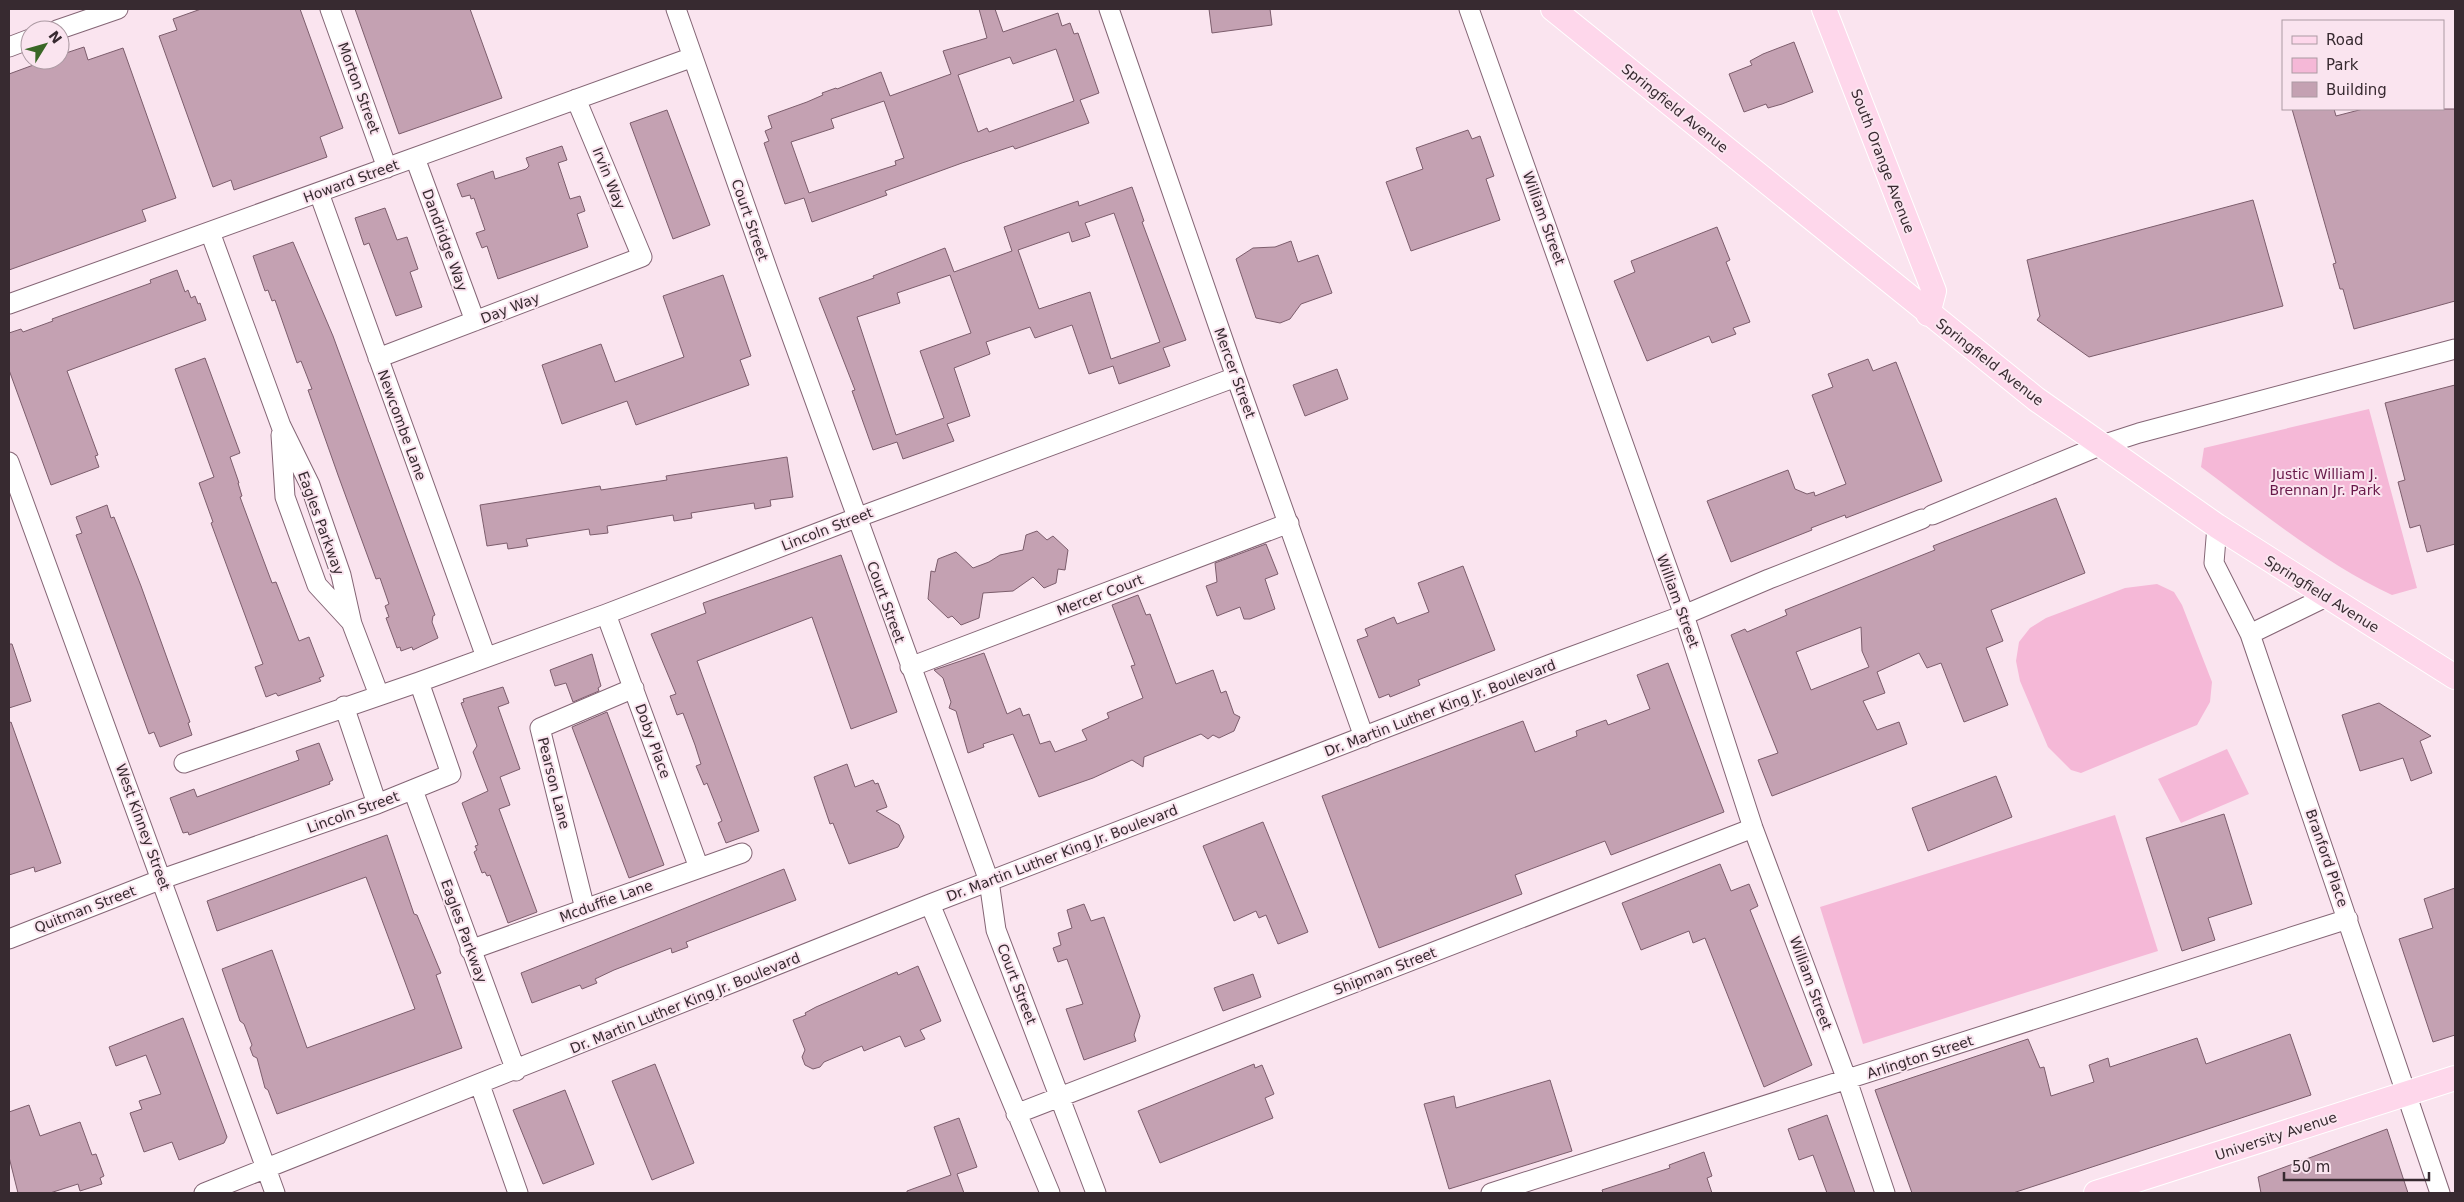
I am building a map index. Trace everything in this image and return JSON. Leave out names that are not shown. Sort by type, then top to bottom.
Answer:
[{"type":"main road","name":"Springfield Avenue","points":[[1553,9],[1928,314],[2036,399],[2217,526],[2455,677]]},
{"type":"main road","name":"South Orange Avenue","points":[[1824,9],[1934,291],[1928,314]]},
{"type":"main road","name":"University Avenue","points":[[2096,1193],[2455,1078]]},
{"type":"street","points":[[70,26],[118,9]]},
{"type":"street","name":"Morton Street","points":[[330,9],[387,168]]},
{"type":"street","name":"Court Street","points":[[676,9],[856,518],[989,881],[996,930],[1096,1193]]},
{"type":"street","name":"Mercer Street","points":[[1109,9],[1236,377],[1364,737]]},
{"type":"street","name":"William Street","points":[[1469,9],[1684,615],[1754,828],[1847,1080],[1885,1193]]},
{"type":"street","name":"Howard Street","points":[[9,304],[693,57]]},
{"type":"street","name":"Irvin Way","points":[[576,99],[642,258]]},
{"type":"street","name":"Dandridge Way","points":[[415,158],[475,321]]},
{"type":"street","name":"Newcombe Lane","points":[[319,193],[486,657]]},
{"type":"street","name":"Eagles Parkway","points":[[210,232],[281,426],[310,485],[341,575],[352,624],[379,695]]},
{"type":"street","name":"Day Way","points":[[378,358],[642,258]]},
{"type":"street","name":"Dr. Martin Luther King Jr. Boulevard","points":[[204,1193],[516,1071],[930,904],[1551,664],[1684,615],[2102,445],[2171,423],[2328,385],[2455,350]]},
{"type":"street","name":"Lincoln Street","points":[[184,763],[344,706],[419,682],[606,614],[856,518],[1236,377]]},
{"type":"street","name":"Eagles Parkway","points":[[281,426],[284,497],[317,585],[352,624]]},
{"type":"street","name":"West Kinney Street","points":[[9,462],[275,1193]]},
{"type":"street","name":"Mercer Court","points":[[910,667],[1289,523]]},
{"type":"street","name":"Branford Place","points":[[2217,526],[2214,563],[2250,634],[2440,1193]]},
{"type":"street","points":[[2250,634],[2326,596]]},
{"type":"street","name":"Doby Place","points":[[606,614],[699,868]]},
{"type":"street","name":"Lincoln Street","points":[[162,879],[377,804],[451,774],[419,682]]},
{"type":"street","name":"Pearson Lane","points":[[585,909],[540,728],[634,688]]},
{"type":"street","points":[[344,706],[377,804]]},
{"type":"street","name":"Eagles Parkway","points":[[413,790],[470,950],[516,1071]]},
{"type":"street","name":"Shipman Street","points":[[1016,1114],[1754,828]]},
{"type":"street","name":"Mcduffie Lane","points":[[470,950],[742,853]]},
{"type":"street","name":"Quitman Street","points":[[9,939],[162,879]]},
{"type":"street","points":[[930,904],[1050,1193]]},
{"type":"street","name":"Arlington Street","points":[[1491,1193],[2348,919]]},
{"type":"street","points":[[480,1084],[518,1193]]},
{"type":"green space","name":"Justic William J. Brennan Jr. Park","points":[[2369,409],[2417,588],[2392,595],[2367,583],[2318,553],[2201,467],[2204,448]]},
{"type":"green space","points":[[2157,584],[2174,592],[2182,605],[2212,682],[2210,702],[2197,725],[2081,773],[2071,770],[2048,747],[2020,681],[2016,661],[2019,642],[2030,628],[2046,618],[2125,588]]},
{"type":"green space","points":[[2227,749],[2249,794],[2181,823],[2158,779]]},
{"type":"green space","points":[[2115,815],[2158,951],[1863,1044],[1820,907]]},
{"type":"building","points":[[201,9],[300,9],[343,128],[320,137],[327,157],[234,190],[231,180],[213,187],[159,36],[177,30],[173,19]]},
{"type":"building","points":[[355,9],[470,9],[502,98],[399,134]]},
{"type":"building","points":[[979,9],[995,9],[1003,32],[1058,13],[1062,26],[1070,23],[1074,34],[1078,33],[1099,93],[1080,100],[1089,123],[1015,149],[1013,146],[962,163],[885,191],[887,195],[812,222],[804,198],[785,204],[764,143],[769,141],[765,131],[772,128],[768,116],[807,102],[823,95],[822,93],[881,72],[890,96],[951,74],[943,51],[987,38]],"holes":[[[1056,49],[1074,101],[989,132],[987,128],[978,132],[958,75],[1010,57],[1013,64]],[[884,101],[904,158],[895,161],[896,165],[809,193],[791,142],[834,128],[831,119]]]},
{"type":"building","points":[[1209,9],[1270,9],[1272,25],[1212,33]]},
{"type":"building","points":[[1794,42],[1813,92],[1782,104],[1768,108],[1766,104],[1744,112],[1729,74],[1752,65],[1750,61],[1763,54]]},
{"type":"building","points":[[84,47],[88,60],[123,48],[176,198],[142,210],[146,221],[9,270],[9,74],[20,70],[70,70],[70,52]]},
{"type":"building","points":[[2455,109],[2455,301],[2354,329],[2343,289],[2340,289],[2333,264],[2336,263],[2292,110],[2334,110],[2336,116],[2359,110]]},
{"type":"building","points":[[667,110],[710,225],[673,239],[630,123]]},
{"type":"building","points":[[1468,130],[1472,139],[1480,136],[1494,176],[1486,179],[1500,220],[1411,251],[1386,182],[1423,169],[1416,148]]},
{"type":"building","points":[[562,146],[567,160],[558,163],[570,199],[580,196],[585,211],[577,214],[588,247],[498,279],[487,246],[482,248],[476,233],[485,230],[474,198],[471,199],[470,195],[462,197],[457,184],[493,171],[495,179],[526,169],[529,166],[526,158]]},
{"type":"building","points":[[1132,187],[1144,221],[1142,222],[1186,340],[1163,348],[1170,366],[1119,384],[1113,366],[1089,374],[1072,325],[1035,338],[1030,327],[986,342],[990,354],[954,368],[970,416],[947,424],[954,441],[903,459],[897,442],[873,450],[852,391],[855,390],[819,298],[874,278],[873,276],[945,248],[954,272],[1012,251],[1004,227],[1078,201],[1079,206]],"holes":[[[1114,213],[1160,342],[1111,359],[1090,292],[1039,309],[1018,250],[1069,232],[1072,242],[1090,236],[1085,223]],[[950,275],[971,333],[920,351],[944,418],[896,435],[857,317],[900,303],[897,293]]]},
{"type":"building","points":[[2253,200],[2283,306],[2089,357],[2037,320],[2040,316],[2027,260]]},
{"type":"building","points":[[385,208],[397,240],[407,237],[418,269],[410,272],[422,307],[396,316],[369,243],[364,245],[355,218]]},
{"type":"building","points":[[1717,227],[1730,260],[1726,262],[1750,322],[1733,328],[1736,334],[1712,343],[1709,336],[1647,361],[1614,281],[1635,272],[1631,261]]},
{"type":"building","points":[[1291,241],[1298,262],[1318,255],[1332,293],[1301,304],[1290,319],[1280,323],[1256,318],[1236,259],[1253,248],[1275,247]]},
{"type":"building","points":[[293,242],[333,336],[435,615],[432,622],[438,638],[413,650],[412,647],[401,651],[400,647],[397,648],[386,618],[389,617],[385,606],[389,604],[380,578],[376,579],[338,475],[308,390],[312,389],[301,361],[297,363],[275,300],[272,301],[268,290],[265,291],[253,256]]},
{"type":"building","points":[[177,270],[185,292],[188,290],[191,298],[195,296],[198,304],[200,303],[206,320],[67,371],[98,455],[95,456],[99,467],[51,485],[9,370],[9,333],[21,329],[23,332],[53,321],[52,319],[151,283],[150,280]]},
{"type":"building","points":[[723,275],[751,356],[740,360],[749,385],[636,425],[627,401],[562,424],[542,365],[601,344],[615,382],[684,357],[663,296]]},
{"type":"building","points":[[205,358],[240,453],[230,457],[239,483],[242,496],[240,497],[260,551],[272,583],[276,582],[299,641],[309,637],[324,676],[319,678],[321,681],[278,696],[276,693],[266,697],[255,667],[263,664],[211,523],[213,522],[199,483],[214,477],[175,369]]},
{"type":"building","points":[[1868,359],[1873,371],[1896,362],[1942,481],[1846,518],[1845,515],[1811,528],[1812,530],[1731,562],[1707,501],[1788,470],[1795,489],[1807,494],[1814,492],[1815,496],[1846,484],[1812,395],[1833,387],[1828,374]]},
{"type":"building","points":[[1337,369],[1348,399],[1305,416],[1293,385]]},
{"type":"building","points":[[2455,385],[2455,544],[2427,552],[2420,525],[2410,528],[2398,482],[2405,480],[2385,403]]},
{"type":"building","points":[[787,457],[793,497],[770,500],[771,506],[755,509],[754,503],[691,513],[692,518],[674,521],[673,515],[607,526],[608,533],[590,535],[589,529],[526,539],[528,546],[508,549],[507,543],[487,546],[480,505],[600,486],[601,490],[667,480],[666,476]]},
{"type":"building","points":[[2056,498],[2085,573],[1991,610],[2003,641],[1986,648],[2008,705],[1964,722],[1941,663],[1927,668],[1919,653],[1877,672],[1885,693],[1863,701],[1877,730],[1899,722],[1907,744],[1772,796],[1758,760],[1778,753],[1731,635],[1745,629],[1747,632],[1787,615],[1785,610],[1935,550],[1933,546]],"holes":[[[1861,627],[1862,651],[1869,667],[1811,690],[1796,652]]]},
{"type":"building","points":[[107,505],[111,518],[114,517],[141,586],[190,722],[188,723],[192,735],[160,747],[154,732],[149,734],[76,535],[82,533],[76,517]]},
{"type":"building","points":[[1037,531],[1047,540],[1053,536],[1068,550],[1065,570],[1058,569],[1056,583],[1044,588],[1033,577],[1013,591],[983,593],[979,618],[961,625],[952,616],[948,618],[928,599],[931,571],[935,572],[938,559],[956,552],[973,568],[989,562],[1000,555],[1023,550],[1026,535]]},
{"type":"building","points":[[1266,544],[1278,574],[1265,579],[1275,609],[1250,619],[1244,619],[1240,607],[1217,616],[1206,586],[1217,582],[1215,563]]},
{"type":"building","points":[[841,555],[897,712],[851,729],[812,617],[697,661],[759,831],[726,843],[718,823],[722,821],[707,783],[704,785],[696,766],[701,764],[695,745],[683,713],[677,715],[670,696],[676,694],[651,634],[706,613],[703,603]]},
{"type":"building","points":[[1463,566],[1495,650],[1418,680],[1420,685],[1390,697],[1389,694],[1379,698],[1357,640],[1368,636],[1365,629],[1394,617],[1397,624],[1429,612],[1418,583]]},
{"type":"building","points":[[1138,595],[1146,615],[1150,614],[1176,684],[1213,670],[1221,693],[1226,691],[1234,714],[1240,717],[1234,731],[1219,738],[1213,735],[1208,739],[1201,734],[1144,757],[1143,767],[1132,760],[1093,778],[1039,797],[1013,734],[983,744],[984,747],[968,753],[956,711],[949,708],[951,702],[943,678],[934,670],[984,653],[1007,714],[1020,708],[1023,716],[1029,714],[1040,744],[1050,741],[1055,752],[1087,740],[1082,730],[1109,718],[1107,713],[1143,698],[1131,666],[1135,665],[1112,605]]},
{"type":"building","points":[[9,644],[12,644],[31,701],[9,708]]},
{"type":"building","points":[[592,654],[601,686],[598,688],[599,691],[573,702],[566,683],[555,686],[550,670]]},
{"type":"building","points":[[1668,663],[1724,812],[1611,855],[1605,841],[1515,875],[1522,894],[1379,948],[1322,796],[1523,721],[1535,752],[1577,736],[1576,731],[1606,720],[1608,725],[1650,709],[1637,675]]},
{"type":"building","points":[[503,687],[509,703],[498,707],[520,769],[500,777],[510,805],[499,809],[537,912],[508,923],[490,875],[487,876],[485,872],[482,873],[474,852],[477,850],[475,846],[478,845],[462,803],[488,791],[473,752],[477,746],[461,703],[464,702],[463,699]]},
{"type":"building","points":[[2379,703],[2431,736],[2420,741],[2432,773],[2411,781],[2403,758],[2360,771],[2342,715]]},
{"type":"building","points":[[607,712],[664,865],[629,878],[572,727]]},
{"type":"building","points":[[11,722],[61,863],[35,872],[34,867],[9,875],[9,723]]},
{"type":"building","points":[[319,743],[333,780],[329,782],[330,784],[189,835],[188,832],[183,833],[170,798],[194,789],[197,797],[299,760],[296,751]]},
{"type":"building","points":[[847,764],[855,787],[873,780],[875,784],[878,783],[887,807],[876,811],[899,825],[904,837],[898,847],[849,864],[833,823],[830,824],[814,777]]},
{"type":"building","points":[[1996,776],[2012,817],[1928,851],[1912,808]]},
{"type":"building","points":[[2224,814],[2252,904],[2208,918],[2215,940],[2182,951],[2146,838]]},
{"type":"building","points":[[1263,822],[1308,932],[1278,944],[1266,915],[1259,918],[1256,911],[1234,921],[1203,846]]},
{"type":"building","points":[[387,835],[414,914],[417,915],[441,973],[436,975],[462,1048],[277,1114],[268,1090],[265,1088],[257,1058],[253,1056],[250,1048],[252,1045],[244,1024],[240,1021],[222,969],[272,950],[307,1048],[415,1009],[366,877],[217,931],[207,901]]},
{"type":"building","points":[[1720,864],[1731,891],[1749,884],[1758,906],[1750,910],[1812,1065],[1764,1087],[1705,938],[1693,943],[1689,931],[1641,950],[1622,903]]},
{"type":"building","points":[[784,869],[796,900],[686,942],[688,947],[672,953],[671,948],[614,970],[595,979],[597,983],[582,989],[580,985],[532,1003],[521,973]]},
{"type":"building","points":[[2455,888],[2455,1035],[2433,1042],[2399,939],[2433,928],[2424,899]]},
{"type":"building","points":[[1084,904],[1091,921],[1104,917],[1140,1016],[1134,1035],[1136,1041],[1084,1060],[1066,1009],[1083,1004],[1067,959],[1058,962],[1053,948],[1061,945],[1058,933],[1072,928],[1067,910]]},
{"type":"building","points":[[918,966],[941,1021],[920,1030],[925,1039],[905,1047],[900,1036],[864,1051],[862,1046],[824,1062],[820,1067],[813,1069],[805,1065],[802,1057],[805,1050],[793,1020],[806,1015],[805,1013],[816,1007],[897,972],[898,975]]},
{"type":"building","points":[[1253,974],[1261,997],[1223,1011],[1214,988]]},
{"type":"building","points":[[183,1018],[227,1137],[224,1143],[179,1160],[172,1142],[144,1152],[130,1113],[142,1109],[139,1101],[161,1094],[146,1055],[116,1066],[109,1047]]},
{"type":"building","points":[[2290,1034],[2311,1095],[2013,1193],[1912,1193],[1875,1090],[2028,1039],[2040,1068],[2044,1067],[2051,1096],[2094,1082],[2089,1065],[2108,1058],[2110,1067],[2197,1038],[2206,1064]]},
{"type":"building","points":[[655,1064],[694,1163],[652,1180],[612,1081]]},
{"type":"building","points":[[1254,1064],[1255,1068],[1262,1065],[1274,1094],[1265,1098],[1273,1118],[1160,1163],[1138,1111]]},
{"type":"building","points":[[1550,1080],[1572,1151],[1449,1189],[1424,1104],[1454,1096],[1456,1108]]},
{"type":"building","points":[[565,1090],[594,1164],[543,1184],[513,1110]]},
{"type":"building","points":[[29,1105],[40,1136],[80,1122],[92,1155],[96,1154],[104,1176],[100,1178],[102,1184],[80,1191],[78,1184],[50,1193],[18,1193],[9,1157],[9,1112]]},
{"type":"building","points":[[1827,1115],[1855,1193],[1827,1193],[1813,1155],[1799,1160],[1788,1129]]},
{"type":"building","points":[[959,1118],[977,1167],[957,1174],[964,1193],[907,1193],[907,1191],[951,1175],[934,1127]]},
{"type":"building","points":[[2387,1129],[2408,1193],[2261,1193],[2258,1177]]},
{"type":"building","points":[[1704,1152],[1712,1176],[1707,1178],[1712,1193],[1603,1193],[1602,1190],[1670,1168],[1669,1165]]}]
